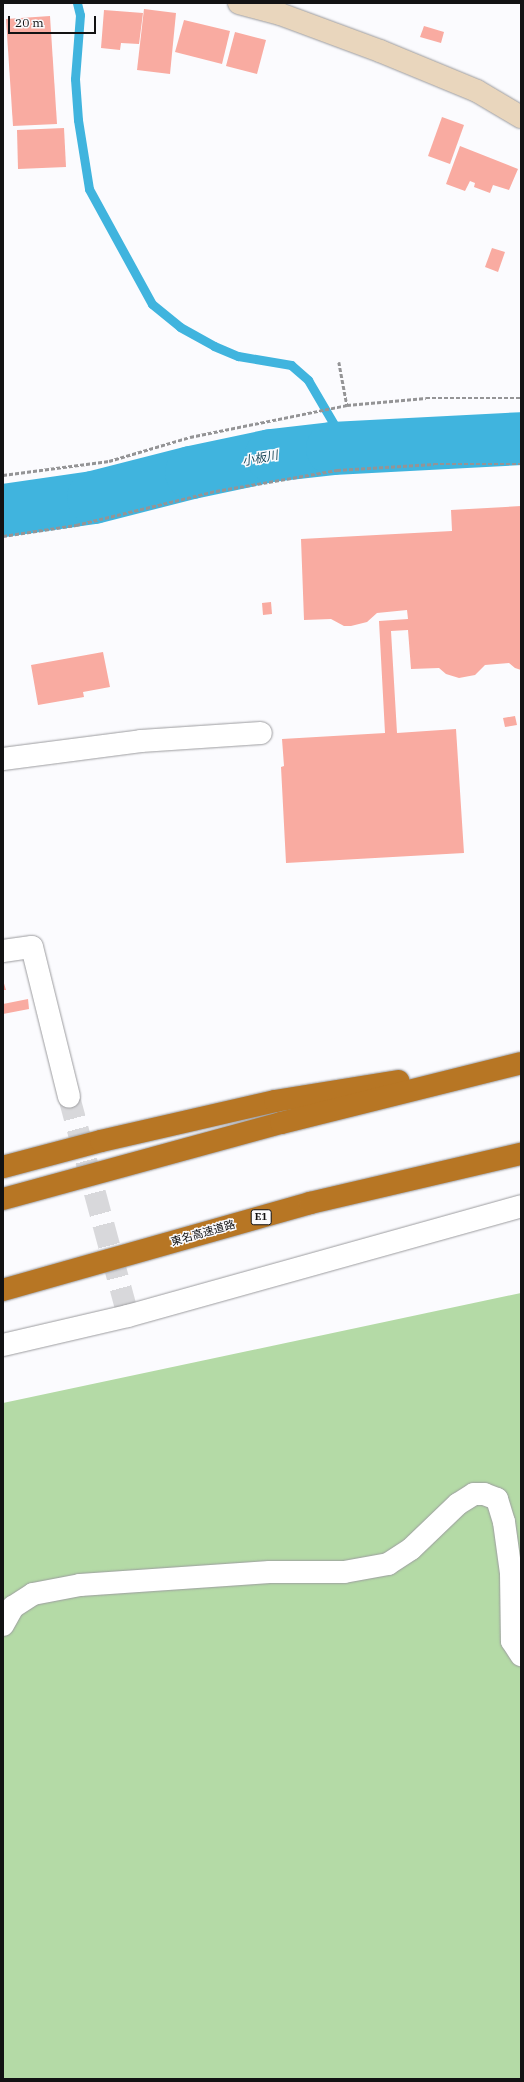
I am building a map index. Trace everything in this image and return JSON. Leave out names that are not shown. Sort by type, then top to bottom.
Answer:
[{"type":"highway","points":[[3,1167],[101,1141],[275,1101],[521,1060]]},
{"type":"highway","points":[[3,1199],[266,1127],[521,1063]]},
{"type":"highway","name":"東名高速道路","points":[[3,1290],[310,1203],[521,1154]]},
{"type":"street","points":[[239,3],[280,14],[380,50],[477,91],[521,117]]},
{"type":"street","points":[[3,759],[141,741],[261,733]]},
{"type":"street","points":[[3,951],[32,946],[69,1097]]},
{"type":"street","points":[[3,1345],[128,1316],[521,1206]]},
{"type":"street","points":[[3,1625],[13,1607],[33,1594],[80,1585],[270,1572],[344,1572],[388,1564],[431,1532],[458,1504],[474,1494],[484,1494],[497,1499],[504,1522],[512,1573],[510,1609],[512,1641],[521,1655]]},
{"type":"path","points":[[339,362],[348,405]]},
{"type":"path","points":[[3,475],[109,461],[190,437],[348,405],[426,398],[521,398]]},
{"type":"path","points":[[3,536],[76,524],[230,488],[337,470],[434,464],[521,464]]},
{"type":"green space","points":[[521,1293],[521,2079],[3,2079],[3,1403]]},
{"type":"building","points":[[144,9],[176,13],[170,74],[137,70]]},
{"type":"building","points":[[104,10],[143,13],[139,44],[121,43],[120,50],[101,48]]},
{"type":"building","points":[[50,16],[57,124],[13,126],[6,19]]},
{"type":"building","points":[[184,20],[230,31],[222,64],[175,52]]},
{"type":"building","points":[[424,26],[444,32],[441,43],[420,37]]},
{"type":"building","points":[[235,32],[266,40],[257,74],[226,66]]},
{"type":"building","points":[[442,117],[464,125],[450,164],[428,156]]},
{"type":"building","points":[[64,128],[66,167],[18,169],[17,130]]},
{"type":"building","points":[[460,146],[518,169],[509,190],[493,185],[490,193],[474,187],[475,183],[470,181],[465,191],[446,184]]},
{"type":"building","points":[[492,248],[505,252],[498,272],[485,267]]},
{"type":"building","points":[[521,506],[521,670],[515,668],[509,663],[485,665],[475,675],[459,678],[446,674],[439,668],[411,669],[408,630],[391,631],[397,733],[456,729],[464,853],[286,863],[281,767],[284,766],[282,739],[385,733],[379,621],[408,619],[407,610],[377,613],[367,622],[351,626],[344,626],[331,619],[304,620],[301,539],[452,531],[451,510]]},
{"type":"building","points":[[271,602],[272,614],[263,615],[262,603]]},
{"type":"building","points":[[103,652],[110,687],[83,692],[84,697],[38,705],[31,665]]},
{"type":"building","points":[[515,716],[517,725],[505,727],[503,718]]},
{"type":"building","points":[[3,980],[6,990],[3,990]]},
{"type":"building","points":[[28,999],[29,1009],[3,1014],[3,1004]]},
{"type":"waterway","points":[[77,3],[80,15],[75,79],[78,120],[89,189],[152,304],[180,327],[214,346],[238,356],[291,365],[308,380],[336,428],[354,436],[415,445]]},
{"type":"waterway","name":"小板川","points":[[3,510],[93,497],[191,472],[271,455],[332,448],[521,438]]},
{"type":"tunnel","points":[[69,1097],[128,1316]]}]
